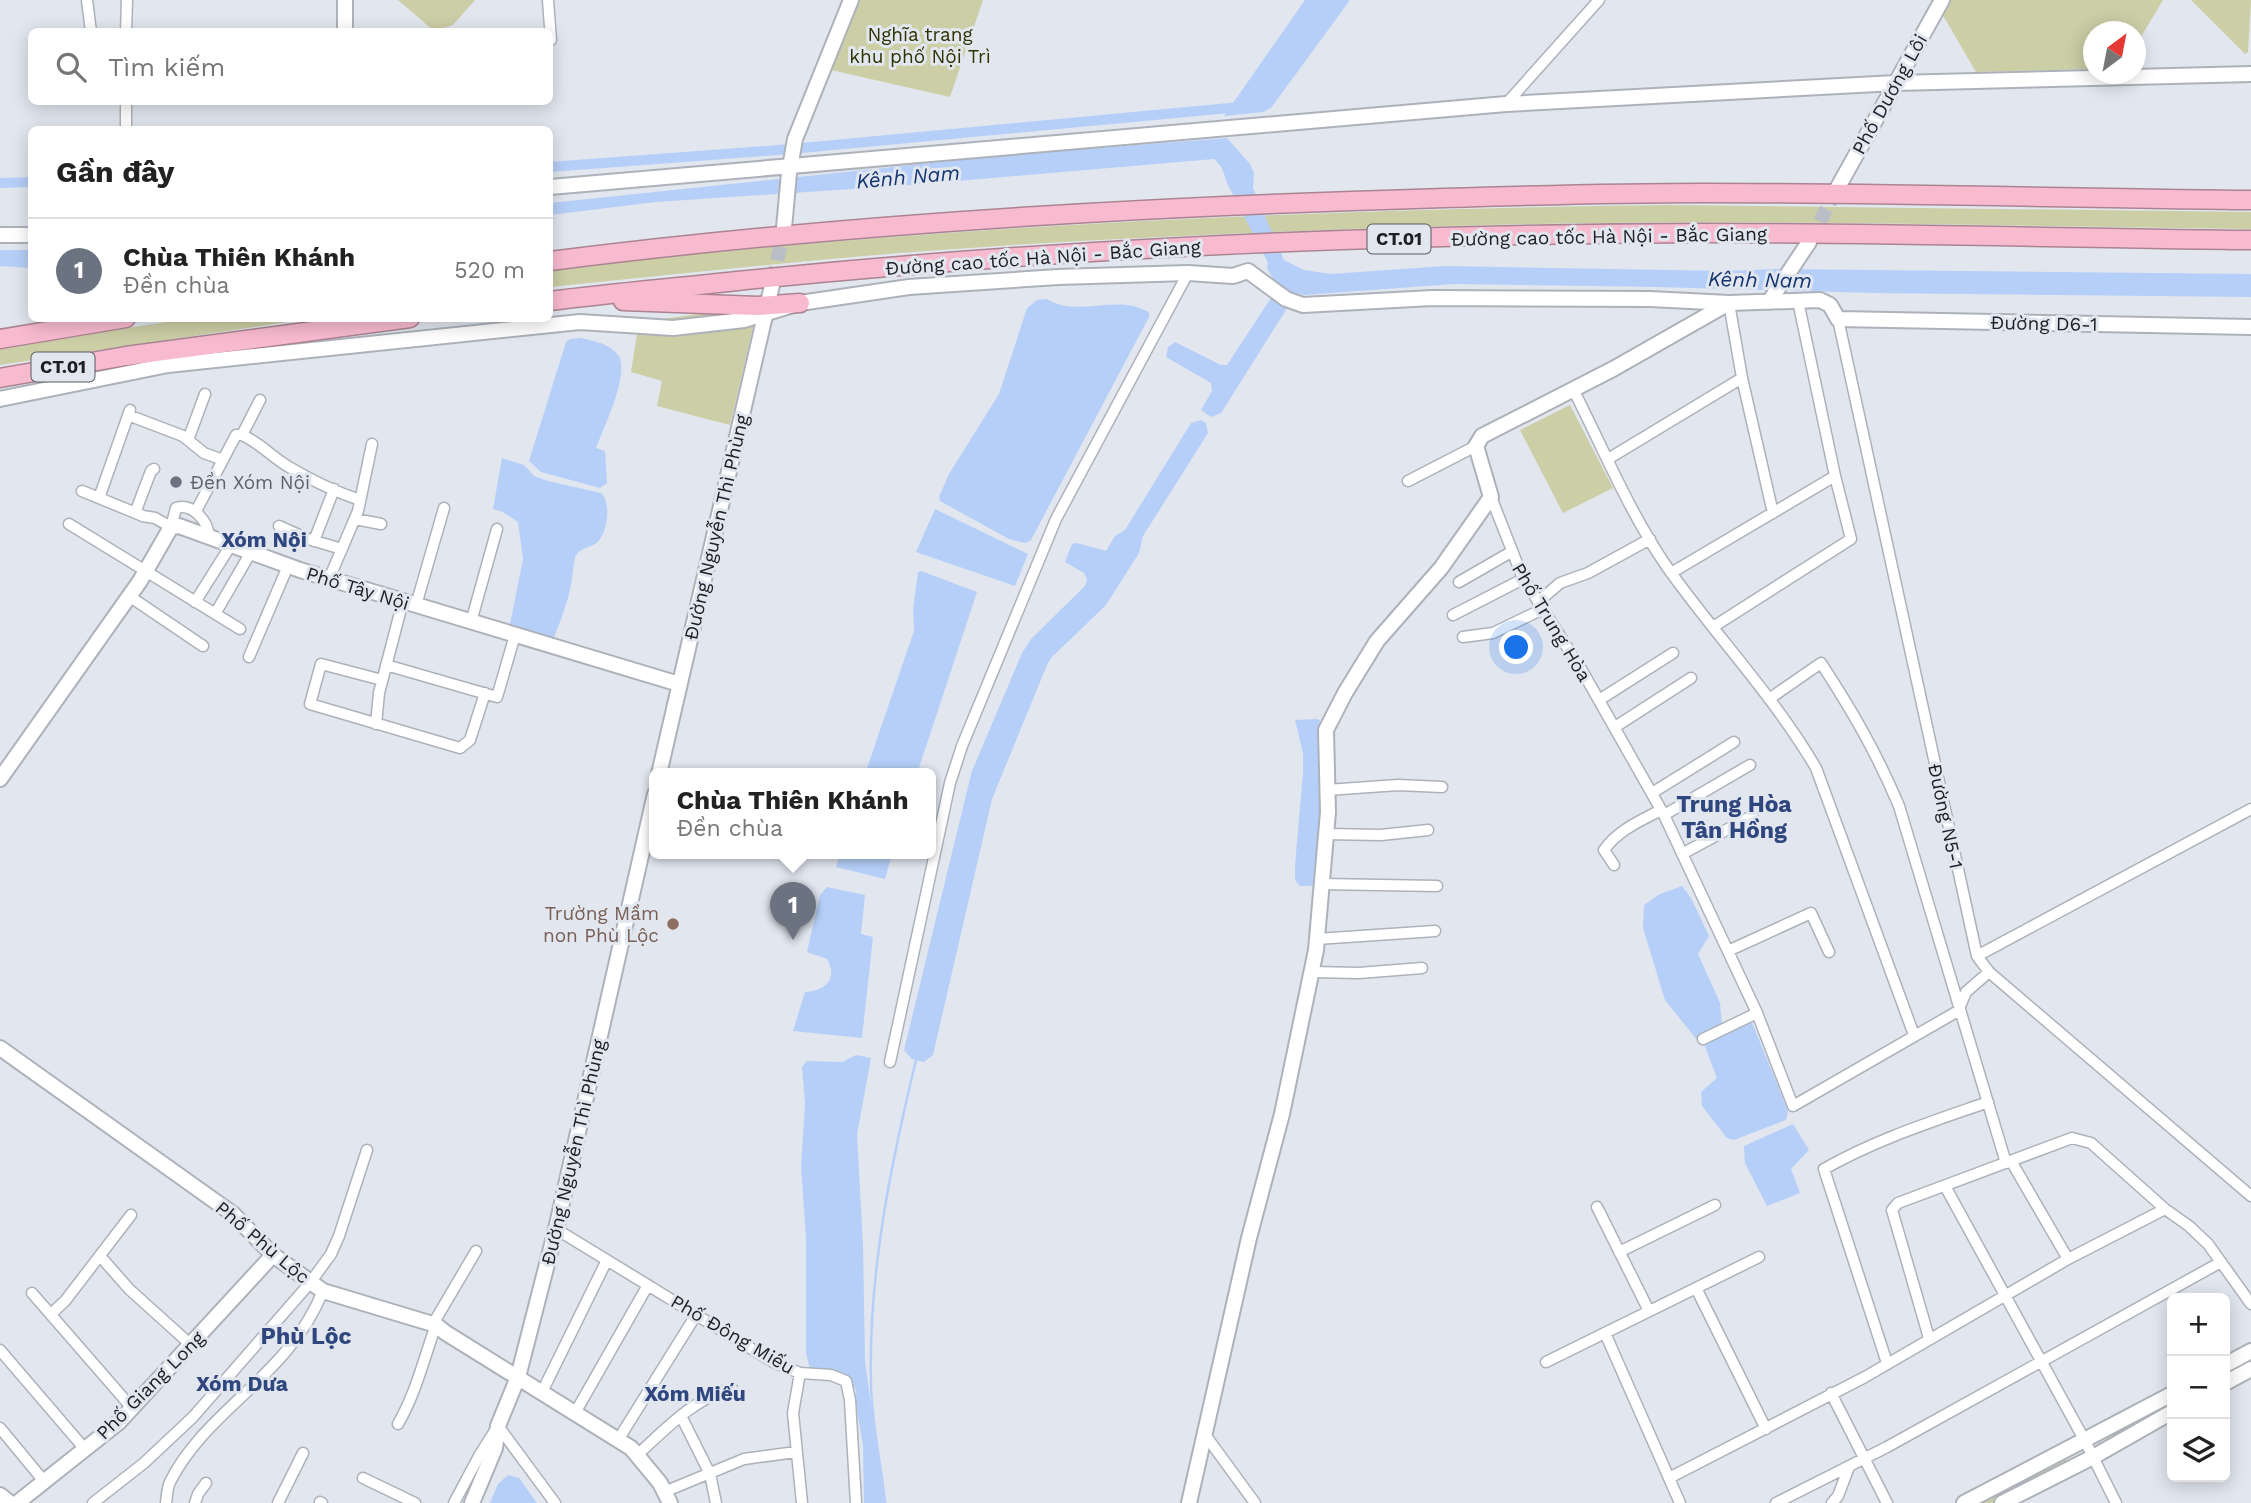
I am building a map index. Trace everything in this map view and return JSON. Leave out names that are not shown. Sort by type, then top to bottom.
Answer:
[{"type":"highway","name":"Đường cao tốc Hà Nội - Bắc Giang","points":[[553,261],[874,227],[1056,214],[1266,204],[1704,193],[2251,200]]},
{"type":"highway","name":"Đường cao tốc Hà Nội - Bắc Giang","points":[[553,301],[878,267],[1058,254],[1518,235],[1705,233],[2251,240]]},
{"type":"highway","points":[[553,307],[622,302],[766,309],[800,303]]},
{"type":"highway","name":"CT.01","points":[[0,339],[102,322]]},
{"type":"highway","points":[[0,380],[126,356],[380,322]]},
{"type":"street","points":[[87,0],[90,28]]},
{"type":"street","points":[[126,28],[127,0]]},
{"type":"street","points":[[345,0],[345,28]]},
{"type":"street","points":[[548,0],[550,28]]},
{"type":"street","points":[[784,228],[795,139],[851,0]]},
{"type":"street","points":[[1506,104],[1599,0]]},
{"type":"street","name":"Phố Dương Lôi","points":[[1836,189],[1942,0]]},
{"type":"street","points":[[553,187],[1506,104],[1896,83],[2251,74]]},
{"type":"street","points":[[125,105],[126,126]]},
{"type":"street","points":[[0,235],[28,235]]},
{"type":"street","points":[[1769,302],[1806,248]]},
{"type":"street","points":[[800,303],[923,286],[1058,277],[1188,273],[1233,276],[1251,272],[1286,299],[1303,305],[1432,298],[1650,299],[1729,303],[1825,301],[1838,319]]},
{"type":"street","points":[[936,848],[950,783],[962,746],[1056,519],[1188,273]]},
{"type":"street","name":"Đường Nguyễn Thì Phùng","points":[[660,768],[773,281]]},
{"type":"street","points":[[1713,627],[1851,539],[1798,301]]},
{"type":"street","points":[[1729,303],[1742,378],[1773,513]]},
{"type":"street","points":[[1408,481],[1476,446],[1482,436],[1613,369],[1729,303]]},
{"type":"street","points":[[0,399],[168,365],[580,322],[673,328],[744,320],[766,309]]},
{"type":"street","name":"Đường D6-1","points":[[1838,319],[2251,327]]},
{"type":"street","name":"Đường N5-1","points":[[1838,319],[1977,956],[1989,972],[2251,1196]]},
{"type":"street","points":[[1608,459],[1742,378]]},
{"type":"street","points":[[1573,389],[1650,539],[1671,573],[1797,734],[1816,768],[1914,1035],[1958,1011],[1966,992],[1989,972]]},
{"type":"street","points":[[188,440],[205,394]]},
{"type":"street","points":[[242,435],[260,400]]},
{"type":"street","points":[[99,498],[129,413],[188,440],[204,453],[223,460]]},
{"type":"street","points":[[197,511],[236,436],[242,435],[257,442],[286,465],[360,500]]},
{"type":"street","points":[[329,579],[355,519],[372,444]]},
{"type":"street","name":"Phố Trung Hòa","points":[[1476,446],[1491,497],[1523,579],[1599,700],[1662,812],[1757,1013],[1793,1106],[1914,1035]]},
{"type":"street","points":[[135,513],[154,469]]},
{"type":"street","points":[[1671,573],[1835,476]]},
{"type":"street","points":[[314,541],[334,489]]},
{"type":"street","points":[[82,491],[135,513],[155,518],[171,527]]},
{"type":"street","points":[[1189,1503],[1249,1238],[1282,1114],[1312,972],[1326,834],[1326,730],[1377,641],[1441,568],[1491,497]]},
{"type":"street","points":[[0,779],[130,596],[171,527],[176,508],[180,506],[197,511],[208,526],[209,537]]},
{"type":"street","points":[[376,724],[386,665],[444,508]]},
{"type":"street","points":[[355,519],[381,524]]},
{"type":"street","points":[[69,524],[240,629]]},
{"type":"street","name":"Phố Tây Nội","points":[[171,527],[179,526],[329,579],[679,684]]},
{"type":"street","points":[[279,526],[342,549]]},
{"type":"street","points":[[471,621],[497,529]]},
{"type":"street","points":[[1463,637],[1493,632],[1540,606],[1560,583],[1588,573],[1650,539]]},
{"type":"street","points":[[195,601],[230,545]]},
{"type":"street","points":[[215,614],[251,552]]},
{"type":"street","points":[[1459,582],[1511,552]]},
{"type":"street","points":[[249,657],[288,566]]},
{"type":"street","points":[[1453,615],[1523,579]]},
{"type":"street","points":[[130,596],[203,646]]},
{"type":"street","points":[[386,665],[497,697],[515,635]]},
{"type":"street","points":[[1599,700],[1673,653]]},
{"type":"street","points":[[1769,699],[1821,663],[1857,718],[1880,760],[1899,806],[1958,1011],[1969,1037],[2009,1162],[2068,1259]]},
{"type":"street","points":[[382,680],[321,664],[310,701],[313,706],[460,748],[470,740],[485,693]]},
{"type":"street","points":[[1615,727],[1690,678]]},
{"type":"street","points":[[1652,793],[1734,742]]},
{"type":"street","points":[[1614,864],[1604,850],[1616,834],[1750,765]]},
{"type":"street","points":[[1327,790],[1398,785],[1442,787]]},
{"type":"street","points":[[1977,956],[2251,809]]},
{"type":"street","points":[[1682,854],[1752,816]]},
{"type":"street","name":"Đường Nguyễn Thì Phùng","points":[[472,1503],[495,1448],[498,1426],[519,1377],[556,1229],[649,820]]},
{"type":"street","points":[[1326,834],[1381,835],[1428,830]]},
{"type":"street","points":[[890,1062],[934,859]]},
{"type":"street","points":[[1322,884],[1437,886]]},
{"type":"street","points":[[1728,951],[1811,914],[1829,953]]},
{"type":"street","points":[[1317,939],[1435,931]]},
{"type":"street","points":[[1312,972],[1359,973],[1422,968]]},
{"type":"street","points":[[1707,1037],[1757,1013]]},
{"type":"street","name":"Phố Phù Lộc","points":[[0,1048],[233,1214],[273,1255],[310,1283],[323,1291],[435,1325],[631,1448],[660,1483],[667,1497]]},
{"type":"street","points":[[1887,1363],[1824,1169],[1861,1148],[1892,1135],[1988,1102]]},
{"type":"street","points":[[1930,1338],[1892,1210],[1898,1203],[2072,1138],[2091,1143],[2165,1209],[2189,1226],[2208,1244],[2251,1304]]},
{"type":"street","points":[[93,1503],[144,1463],[193,1417],[310,1283],[331,1254],[339,1236],[367,1150]]},
{"type":"street","points":[[1945,1186],[2085,1441],[2116,1503]]},
{"type":"street","points":[[1619,1252],[1715,1205]]},
{"type":"street","points":[[1597,1207],[1649,1311]]},
{"type":"street","points":[[1671,1477],[1766,1429],[2068,1259],[2165,1209]]},
{"type":"street","points":[[51,1314],[65,1301],[131,1215]]},
{"type":"street","name":"Phố Đông Miếu","points":[[556,1229],[767,1359],[800,1373],[831,1376],[848,1382],[856,1503]]},
{"type":"street","points":[[398,1424],[415,1389],[435,1325],[476,1251]]},
{"type":"street","name":"Phố Giang Long","points":[[17,1503],[119,1422],[273,1255]]},
{"type":"street","points":[[100,1256],[129,1289],[191,1345]]},
{"type":"street","points":[[1546,1362],[1759,1257]]},
{"type":"street","points":[[542,1392],[607,1260]]},
{"type":"street","points":[[1776,1503],[2041,1363],[2221,1262]]},
{"type":"street","points":[[575,1413],[648,1285]]},
{"type":"street","points":[[1696,1288],[1766,1429]]},
{"type":"street","points":[[166,1503],[168,1485],[178,1469],[202,1438],[286,1351],[314,1313],[323,1291]]},
{"type":"street","points":[[32,1293],[132,1408]]},
{"type":"street","points":[[618,1440],[696,1315]]},
{"type":"street","points":[[1605,1333],[1681,1503]]},
{"type":"street","points":[[0,1350],[84,1448]]},
{"type":"street","points":[[2230,1362],[2251,1351]]},
{"type":"street","points":[[2230,1380],[2251,1369]]},
{"type":"street","points":[[800,1373],[793,1413],[802,1503]]},
{"type":"street","points":[[637,1455],[681,1416],[714,1393],[732,1388]]},
{"type":"street","points":[[1831,1392],[1887,1503]]},
{"type":"street","points":[[1964,1503],[2167,1397]]},
{"type":"street","points":[[2002,1503],[2093,1457],[2167,1415]]},
{"type":"street","points":[[681,1416],[709,1474],[716,1503]]},
{"type":"street","points":[[454,1503],[498,1426],[555,1503]]},
{"type":"street","points":[[2,1435],[43,1480]]},
{"type":"street","points":[[1206,1436],[1255,1503]]},
{"type":"street","points":[[667,1497],[744,1459],[796,1452]]},
{"type":"street","points":[[278,1503],[303,1453]]},
{"type":"street","points":[[1832,1503],[1838,1496],[1849,1466]]},
{"type":"street","points":[[363,1478],[415,1503]]},
{"type":"street","points":[[195,1503],[206,1483]]},
{"type":"street","points":[[0,1495],[10,1503]]},
{"type":"green space","points":[[398,0],[475,0],[453,25],[431,28]]},
{"type":"green space","name":"Nghĩa trang khu phố Nội Trì","points":[[859,0],[983,0],[950,97],[831,70]]},
{"type":"green space","points":[[1948,0],[2163,0],[2146,28],[2146,21],[2083,21],[2083,69],[1976,72],[1941,12]]},
{"type":"green space","points":[[2191,0],[2251,0],[2248,52],[2245,54]]},
{"type":"green space","points":[[1668,205],[2251,212],[2251,229],[1680,222],[1341,229],[899,253],[553,287],[553,270],[829,242],[1108,223],[1528,207]]},
{"type":"green space","points":[[758,306],[730,425],[657,406],[662,381],[631,372],[639,322]]},
{"type":"green space","points":[[166,322],[288,322],[0,365],[0,348]]},
{"type":"green space","points":[[1570,405],[1613,488],[1563,513],[1520,430]]},
{"type":"green space","points":[[2167,1401],[2167,1408],[2105,1440],[2104,1436]]},
{"type":"green space","points":[[2064,1458],[2067,1460],[2063,1465],[1992,1503],[1981,1503]]},
{"type":"water","points":[[1305,0],[1350,0],[1271,108],[1263,112],[1224,116]]},
{"type":"water","name":"Kênh Nam","points":[[1227,138],[1250,164],[1254,173],[1253,188],[1284,260],[1304,270],[1331,274],[1445,266],[1726,271],[1777,269],[2251,274],[2251,297],[1873,293],[1454,284],[1304,295],[1289,292],[1283,304],[1286,310],[1221,413],[1211,417],[1201,410],[1212,391],[1211,383],[1166,357],[1168,347],[1175,342],[1221,365],[1227,365],[1271,298],[1276,300],[1276,284],[1267,268],[1268,263],[1222,168],[1214,159],[898,186],[656,202],[553,215],[553,203],[1007,155]]},
{"type":"water","points":[[0,250],[28,250],[28,268],[0,266]]},
{"type":"water","points":[[1047,299],[1076,307],[1130,305],[1149,312],[1149,317],[1031,540],[1026,543],[1009,539],[940,501],[939,497],[949,474],[999,394],[1027,308],[1037,300]]},
{"type":"water","points":[[580,338],[610,348],[618,355],[621,363],[619,387],[596,448],[605,451],[607,483],[600,488],[541,472],[529,461],[566,342]]},
{"type":"water","points":[[1201,420],[1206,423],[1208,433],[1143,536],[1139,553],[1106,605],[1047,665],[992,799],[933,1055],[924,1062],[912,1059],[904,1050],[972,771],[1022,653],[1031,639],[1085,586],[1087,579],[1084,573],[1065,562],[1072,544],[1106,551],[1115,536],[1125,530],[1191,423]]},
{"type":"water","points":[[502,458],[524,465],[534,476],[548,481],[601,493],[606,502],[607,515],[603,534],[597,542],[579,551],[575,558],[569,596],[552,643],[509,629],[523,559],[518,522],[493,509]]},
{"type":"water","points":[[935,509],[1028,554],[1015,586],[916,552]]},
{"type":"water","points":[[918,572],[977,592],[919,768],[867,768],[914,631],[913,610]]},
{"type":"water","points":[[1295,720],[1320,720],[1319,880],[1313,886],[1300,886],[1295,880],[1295,865],[1303,753]]},
{"type":"water","points":[[838,859],[891,859],[885,879],[836,867]]},
{"type":"water","points":[[1682,886],[1691,898],[1709,936],[1698,954],[1720,1003],[1722,1025],[1697,1040],[1665,1000],[1643,928],[1644,905],[1660,894]]},
{"type":"water","points":[[827,887],[865,895],[861,934],[873,937],[862,1038],[793,1031],[805,992],[819,989],[830,978],[827,959],[807,952],[820,895]]},
{"type":"water","points":[[1751,1020],[1788,1111],[1786,1120],[1734,1140],[1727,1138],[1702,1106],[1701,1092],[1717,1078],[1704,1044]]},
{"type":"water","points":[[856,1055],[871,1058],[857,1135],[863,1245],[865,1361],[884,1503],[864,1503],[863,1446],[856,1390],[851,1383],[810,1369],[806,1353],[806,1237],[801,1167],[805,1103],[802,1067],[807,1061],[842,1062]]},
{"type":"water","points":[[1793,1124],[1809,1150],[1791,1169],[1800,1193],[1767,1206],[1745,1163],[1744,1146]]},
{"type":"water","points":[[508,1475],[519,1478],[537,1503],[490,1503],[498,1484]]},
{"type":"waterway","points":[[553,167],[791,149],[1240,107]]},
{"type":"waterway","points":[[0,183],[28,182]]},
{"type":"waterway","points":[[885,1503],[871,1386],[873,1303],[890,1181],[916,1060]]},
{"type":"tunnel","points":[[1810,240],[1837,189]]},
{"type":"tunnel","points":[[773,281],[784,228]]},
{"type":"place","name":"Đền Xóm Nội","points":[[176,482]]},
{"type":"place","name":"Trường Mầm non Phù Lộc","points":[[673,924]]},
{"type":"place","name":"Chùa Thiên Khánh","points":[[793,940]]},
{"type":"district","name":"Xóm Nội","points":[[264,540]]},
{"type":"district","name":"Trung Hòa Tân Hồng","points":[[1734,817]]},
{"type":"district","name":"Phù Lộc","points":[[306,1336]]},
{"type":"district","name":"Xóm Dưa","points":[[242,1384]]},
{"type":"district","name":"Xóm Miếu","points":[[695,1394]]}]
